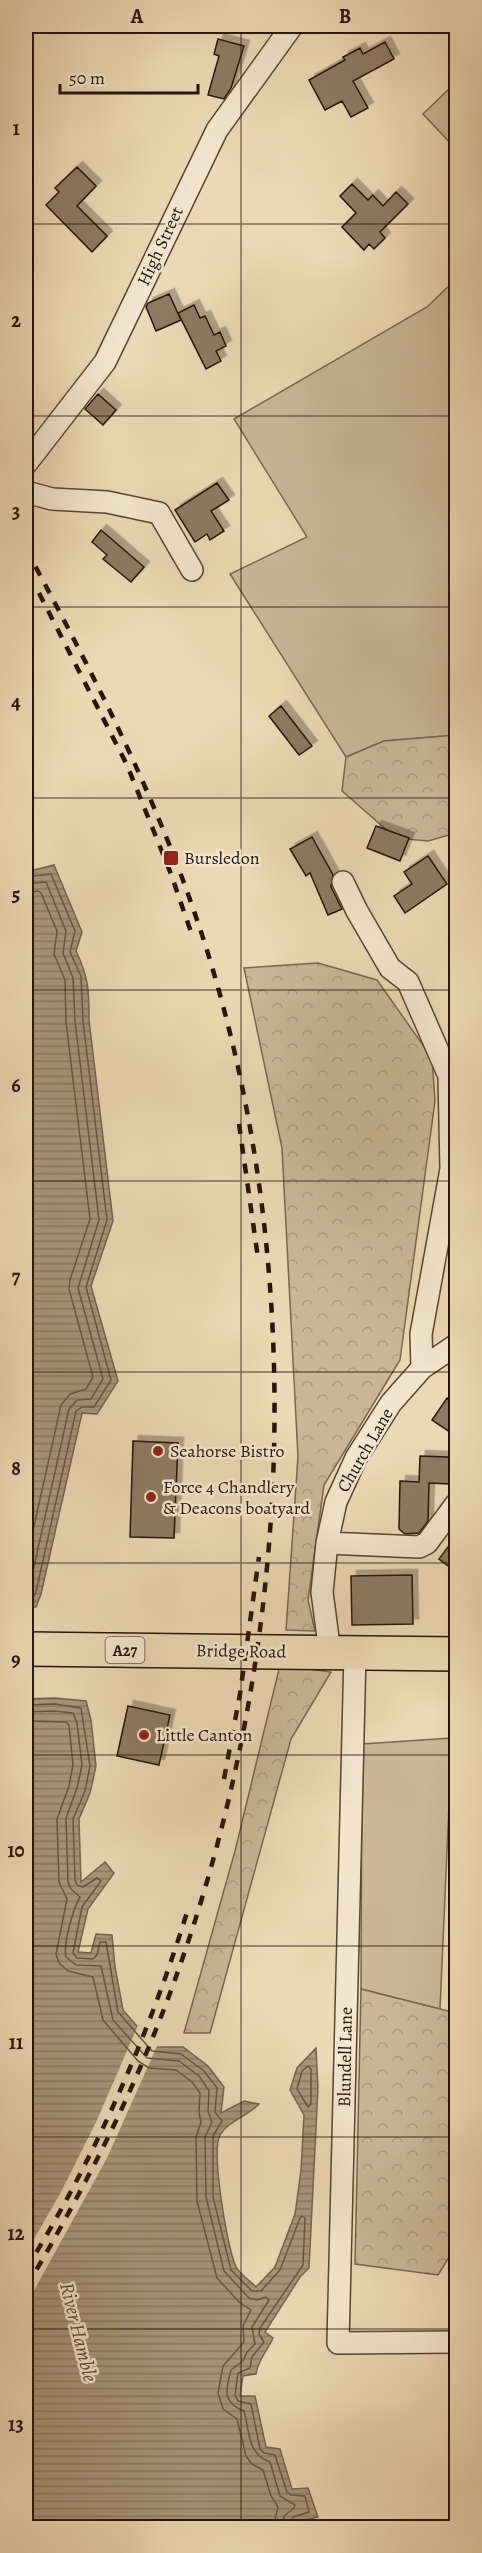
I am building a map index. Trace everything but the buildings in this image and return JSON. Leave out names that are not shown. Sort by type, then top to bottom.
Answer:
[{"type":"main road","name":"Bridge Road","points":[[26,1649],[456,1654]]},
{"type":"street","name":"High Street","points":[[26,464],[105,362],[217,130],[292,26]]},
{"type":"street","points":[[26,492],[52,499],[107,502],[159,513],[192,570]]},
{"type":"street","points":[[343,882],[390,968],[408,982],[449,1076],[451,1169],[421,1334],[422,1368]]},
{"type":"street","name":"Church Lane","points":[[342,1653],[322,1592],[327,1543],[336,1502],[356,1458],[391,1403],[422,1368],[456,1346]]},
{"type":"street","points":[[327,1543],[419,1547],[427,1543],[456,1504]]},
{"type":"street","name":"Blundell Lane","points":[[342,1653],[338,2343],[456,2342]]},
{"type":"green space","points":[[452,86],[456,90],[456,149],[423,114]]},
{"type":"green space","points":[[456,279],[456,735],[384,741],[346,757],[230,574],[307,537],[234,419],[427,307]]},
{"type":"green space","points":[[456,735],[456,833],[428,841],[396,838],[342,791],[346,757],[384,741]]},
{"type":"green space","points":[[318,963],[377,980],[432,1058],[435,1101],[400,1360],[324,1485],[308,1600],[315,1631],[286,1630],[298,1457],[282,1148],[244,968]]},
{"type":"green space","points":[[280,1665],[331,1672],[291,1739],[210,2033],[184,2033],[235,1851]]},
{"type":"green space","points":[[452,1738],[440,2009],[361,1989],[362,1744]]},
{"type":"green space","points":[[361,1989],[456,2013],[456,2246],[438,2275],[355,2264]]},
{"type":"water","points":[[54,865],[82,932],[76,951],[84,969],[87,985],[89,1020],[113,1221],[91,1286],[118,1381],[97,1414],[82,1413],[41,1594],[36,1607],[26,1607],[26,872]]},
{"type":"water","name":"River Hamble","points":[[55,1698],[86,1701],[91,1720],[96,1766],[90,1793],[79,1819],[81,1882],[105,1862],[114,1873],[88,1909],[78,1952],[91,1953],[96,1934],[112,1935],[123,2010],[155,2047],[183,2047],[208,2066],[224,2087],[221,2113],[244,2101],[259,2104],[223,2130],[218,2145],[217,2160],[221,2200],[232,2257],[238,2270],[256,2287],[275,2267],[295,2214],[301,2171],[304,2115],[290,2090],[297,2068],[316,2048],[318,2088],[309,2268],[300,2277],[265,2332],[273,2338],[256,2374],[243,2376],[240,2396],[255,2396],[266,2447],[280,2449],[292,2489],[308,2488],[318,2517],[296,2522],[296,2528],[26,2528],[26,1699]]},
{"type":"pier","points":[[139,2023],[158,2044],[107,2158],[26,2305],[26,2253],[61,2192],[97,2120]]},
{"type":"railway","points":[[26,549],[107,705],[156,811],[215,977],[250,1125],[269,1276],[274,1430],[265,1584],[242,1736],[206,1885],[156,2030],[93,2167],[26,2287]]},
{"type":"railway","points":[[39,593],[127,765],[171,874],[193,938]]},
{"type":"railway","points":[[239,1124],[258,1258]]},
{"type":"railway","points":[[224,1779],[240,1694],[259,1557]]},
{"type":"railway","points":[[26,2269],[75,2183],[119,2093],[157,2000],[189,1906]]},
{"type":"place","name":"Bursledon","points":[[171,858]]},
{"type":"place","name":"Seahorse Bistro","points":[[158,1451]]},
{"type":"place","name":"Force 4 Chandlery & Deacons boatyard","points":[[151,1497]]},
{"type":"place","name":"Little Canton","points":[[144,1735]]}]
